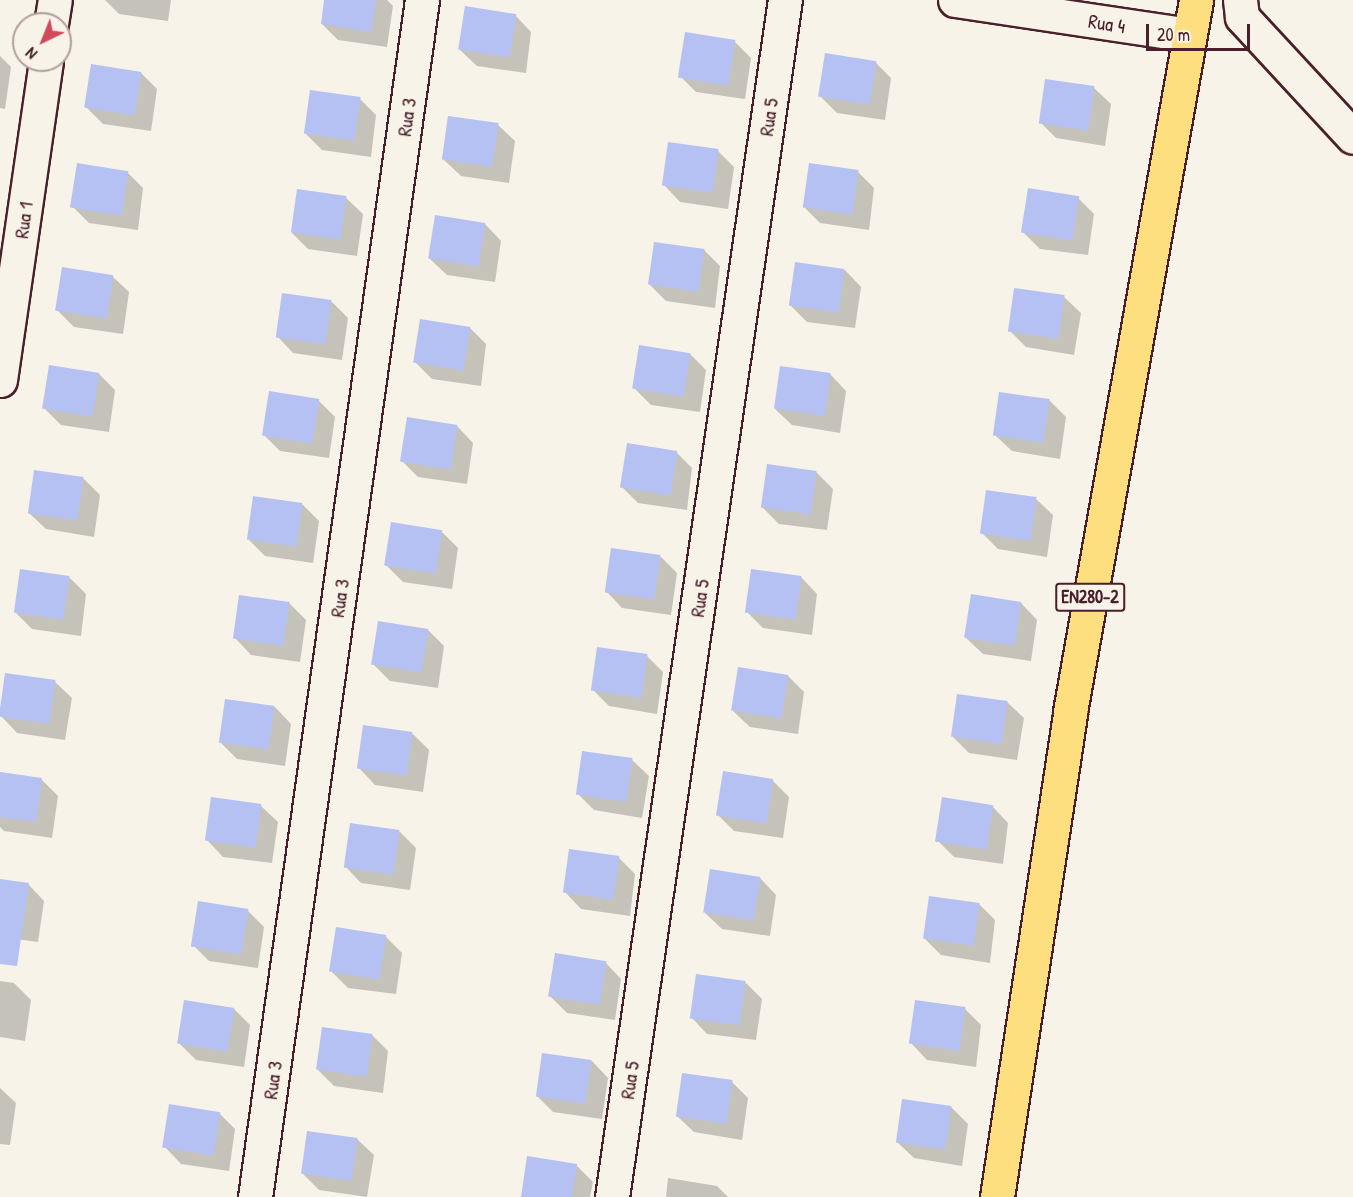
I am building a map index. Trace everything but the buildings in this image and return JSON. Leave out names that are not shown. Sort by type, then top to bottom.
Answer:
[{"type":"main road","name":"EN280-2","points":[[997,1197],[1070,712],[1196,0]]},
{"type":"street","name":"Rua 3","points":[[255,1197],[422,0]]},
{"type":"street","name":"Rua 5","points":[[612,1197],[785,0]]},
{"type":"street","name":"Rua 4","points":[[956,0],[1188,35]]},
{"type":"street","points":[[1239,0],[1242,17],[1353,137]]},
{"type":"street","name":"Rua 1","points":[[0,380],[44,72]]}]
